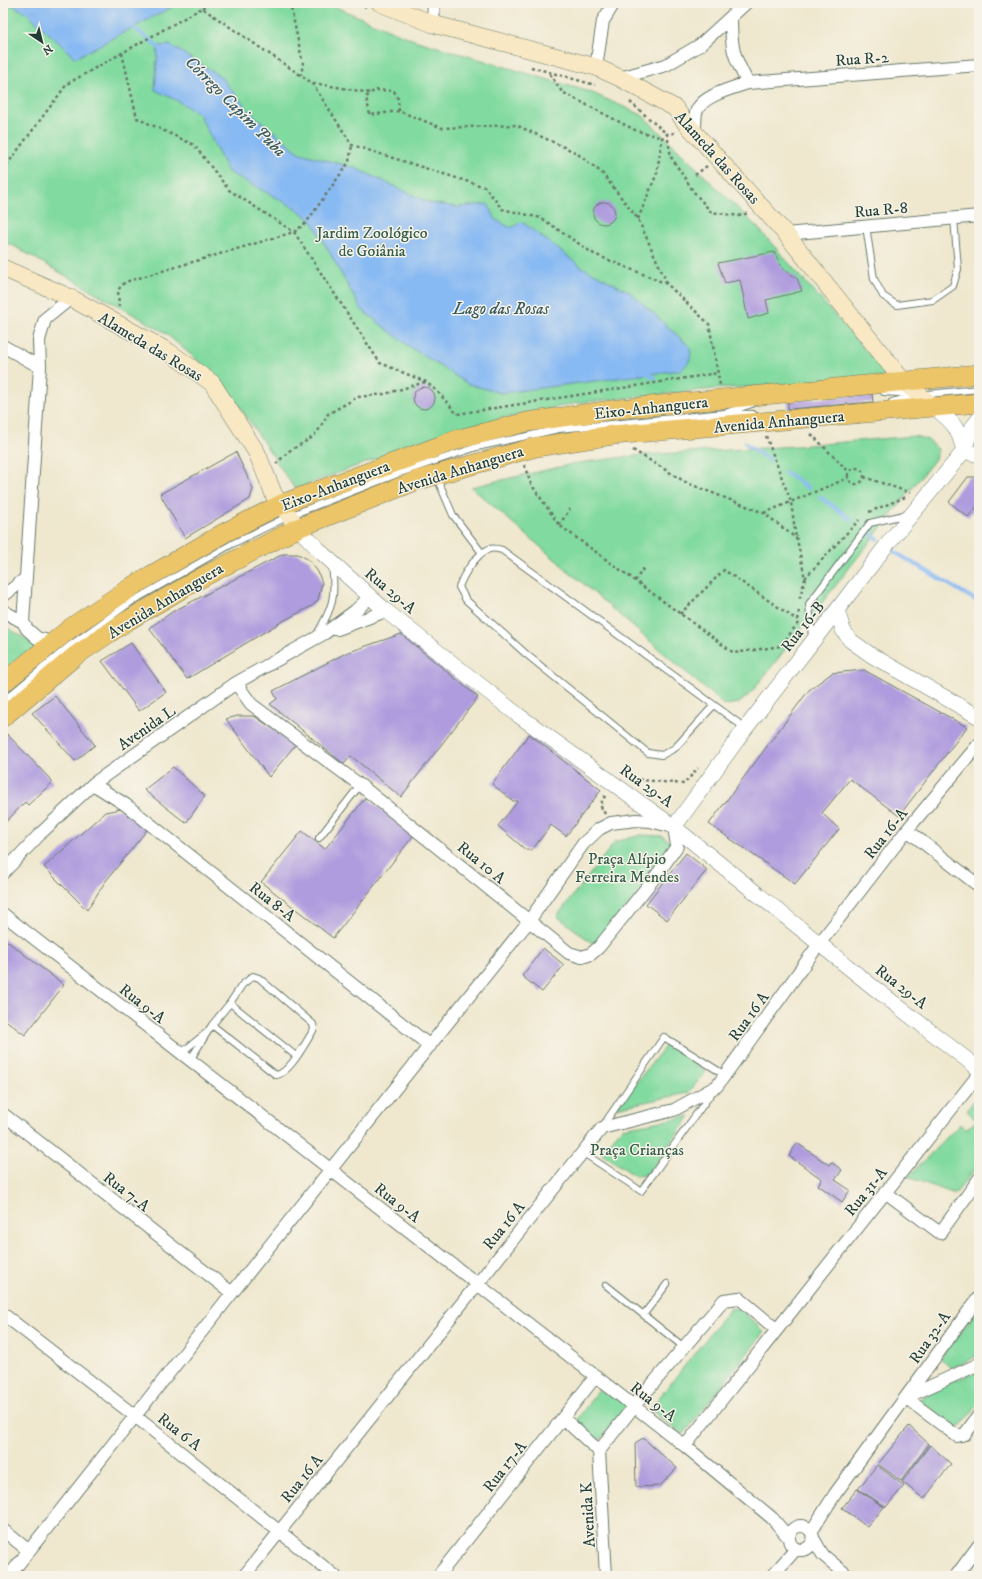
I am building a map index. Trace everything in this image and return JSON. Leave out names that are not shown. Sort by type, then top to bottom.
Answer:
[{"type":"main road","name":"Alameda das Rosas","points":[[383,5],[433,24],[596,67],[620,78],[675,108],[687,132],[786,234],[904,382],[935,408]]},
{"type":"main road","name":"Alameda das Rosas","points":[[3,268],[71,298],[169,352],[212,383],[257,452],[274,495],[289,516]]},
{"type":"main road","name":"Avenida Anhanguera","points":[[3,717],[75,656],[127,621],[197,580],[289,516],[459,438],[535,421],[619,409],[724,405],[979,374]]},
{"type":"main road","name":"Avenida Anhanguera","points":[[3,683],[43,644],[72,627],[146,578],[224,533],[536,447],[613,435],[764,429],[979,403]]},
{"type":"street","points":[[433,24],[434,3]]},
{"type":"street","points":[[596,67],[603,20],[614,3]]},
{"type":"street","points":[[620,78],[666,66],[700,44],[746,3]]},
{"type":"street","points":[[731,17],[731,43],[736,62],[748,83]]},
{"type":"street","name":"Rua R-2","points":[[687,132],[696,112],[705,101],[717,94],[748,83],[979,65]]},
{"type":"street","name":"Rua R-8","points":[[786,234],[979,216]]},
{"type":"street","points":[[23,622],[40,367],[39,340],[45,319],[71,298]]},
{"type":"street","points":[[3,346],[40,367]]},
{"type":"street","points":[[935,408],[954,424],[959,433],[964,451],[979,455]]},
{"type":"street","name":"Rua 16-B","points":[[674,827],[746,729],[813,642],[913,513],[964,451],[971,429],[979,419]]},
{"type":"street","name":"Rua 29-A","points":[[289,516],[331,562],[386,611],[518,715],[674,827],[819,944],[979,1069]]},
{"type":"street","points":[[3,596],[25,579]]},
{"type":"street","name":"Avenida L","points":[[3,873],[40,834],[93,784],[236,683],[325,633],[355,611],[370,597]]},
{"type":"street","points":[[838,610],[843,630],[850,640],[979,717]]},
{"type":"street","points":[[3,611],[23,622],[27,629],[43,644]]},
{"type":"street","name":"Avenida L","points":[[325,633],[386,611]]},
{"type":"street","name":"Rua 10 A","points":[[236,683],[251,704],[360,784],[569,953],[582,957],[591,954],[599,947],[646,889],[677,846],[674,827]]},
{"type":"street","name":"Rua 16-A","points":[[819,944],[907,830],[979,744]]},
{"type":"street","name":"Rua 8-A","points":[[93,784],[126,805],[430,1046]]},
{"type":"street","points":[[9,1576],[232,1293],[529,921],[583,844],[599,829],[610,823],[650,820],[674,827]]},
{"type":"street","points":[[907,830],[979,886]]},
{"type":"street","name":"Rua 9-A","points":[[3,914],[596,1376],[685,1446],[772,1518],[800,1538]]},
{"type":"street","name":"Rua 16 A","points":[[244,1576],[476,1283],[602,1128],[674,1110],[716,1086],[819,944]]},
{"type":"street","name":"Rua 31-A","points":[[685,1446],[776,1328],[979,1074]]},
{"type":"street","name":"Rua 7-A","points":[[3,1114],[232,1293]]},
{"type":"street","points":[[885,1192],[940,1233],[979,1179]]},
{"type":"street","name":"Rua 32-A","points":[[774,1573],[835,1494],[979,1296]]},
{"type":"street","points":[[563,1418],[599,1451],[634,1406],[685,1348],[724,1300],[739,1298],[776,1328]]},
{"type":"street","name":"Rua 6 A","points":[[3,1314],[280,1530],[335,1576]]},
{"type":"street","name":"Rua 32-A","points":[[906,1398],[979,1364]]},
{"type":"street","name":"Rua 17-A","points":[[438,1576],[596,1376]]},
{"type":"street","points":[[906,1398],[958,1436],[965,1434],[979,1415]]},
{"type":"street","name":"Avenida K","points":[[599,1451],[606,1576]]},
{"type":"street","points":[[3,1530],[29,1551]]},
{"type":"street","points":[[800,1538],[848,1576]]},
{"type":"street","points":[[956,1576],[979,1545]]},
{"type":"lane","points":[[866,226],[874,279],[883,296],[897,305],[933,300],[953,286],[958,269],[954,218]]},
{"type":"lane","points":[[882,404],[918,395],[979,389]]},
{"type":"lane","points":[[873,393],[888,392],[918,395]]},
{"type":"lane","name":"Eixo-Anhanguera","points":[[724,405],[805,398]]},
{"type":"lane","name":"Eixo-Anhanguera","points":[[724,405],[764,429]]},
{"type":"lane","points":[[436,475],[453,515],[482,553]]},
{"type":"lane","points":[[813,642],[809,604],[870,523],[913,513]]},
{"type":"lane","name":"Eixo-Anhanguera","points":[[3,701],[68,646],[131,602],[232,544],[289,516]]},
{"type":"lane","points":[[714,705],[675,748],[662,755],[648,753],[526,654],[466,600],[459,587],[462,579],[482,553],[490,549],[502,550],[714,705],[746,729]]},
{"type":"lane","points":[[315,639],[334,599],[335,590],[331,562]]},
{"type":"lane","points":[[319,838],[360,784]]},
{"type":"lane","points":[[185,1056],[208,1032],[212,1025],[242,985],[253,976],[259,978],[313,1024],[314,1029],[284,1072],[276,1075],[212,1025]]},
{"type":"lane","points":[[230,1003],[296,1056]]},
{"type":"lane","points":[[185,1056],[208,1032]]},
{"type":"lane","points":[[602,1128],[664,1037],[725,1075]]},
{"type":"lane","points":[[582,1152],[641,1191],[716,1086]]},
{"type":"lane","points":[[644,1314],[667,1284]]},
{"type":"lane","points":[[606,1285],[685,1348]]},
{"type":"path","points":[[3,170],[67,84],[210,3]]},
{"type":"path","points":[[290,3],[294,30],[303,64],[301,75]]},
{"type":"path","points":[[358,3],[383,5]]},
{"type":"path","points":[[202,8],[312,83],[352,145],[486,187],[502,209],[541,218],[594,254],[667,284],[709,324],[724,405]]},
{"type":"path","points":[[122,53],[137,118],[194,145],[229,190],[294,232],[380,362],[426,382],[438,392],[457,414],[718,373]]},
{"type":"path","points":[[529,66],[550,73],[599,85]]},
{"type":"path","points":[[550,73],[562,92],[635,130],[662,138]]},
{"type":"path","points":[[312,83],[371,93]]},
{"type":"path","points":[[399,111],[398,99],[394,91],[375,90],[366,97],[370,115],[399,111],[442,128],[516,125],[575,152],[602,173],[638,219],[667,284]]},
{"type":"path","points":[[629,101],[667,134],[671,157],[694,192],[711,212],[739,216],[749,213]]},
{"type":"path","points":[[638,219],[657,172],[662,138],[667,134],[687,132]]},
{"type":"path","points":[[120,325],[118,290],[126,282],[294,232],[306,223],[349,162],[352,145]]},
{"type":"path","points":[[273,467],[289,450],[310,439],[318,431],[328,414],[358,397],[385,394],[426,382]]},
{"type":"path","points":[[524,465],[531,484],[559,525],[734,653],[781,646],[798,623],[800,594],[805,579],[791,502],[764,429]]},
{"type":"path","points":[[803,433],[818,432]]},
{"type":"path","points":[[811,433],[849,472]]},
{"type":"path","points":[[637,446],[629,447],[687,483],[764,513],[797,539]]},
{"type":"path","points":[[517,466],[532,464]]},
{"type":"path","points":[[853,468],[859,468],[863,472],[864,477],[862,482],[857,485],[850,483],[848,478],[849,472],[853,468]]},
{"type":"path","points":[[864,477],[914,494],[896,517]]},
{"type":"path","points":[[764,513],[848,478]]},
{"type":"path","points":[[559,525],[570,509]]},
{"type":"path","points":[[635,581],[645,566]]},
{"type":"path","points":[[680,614],[724,570],[798,620]]},
{"type":"path","points":[[610,823],[600,805],[613,783],[621,773],[628,779],[684,784],[699,767]]},
{"type":"green space","name":"Jardim Zoológico de Goiânia","points":[[3,3],[332,3],[338,8],[414,40],[590,92],[642,115],[758,228],[891,379],[714,389],[577,403],[460,428],[295,489],[223,382],[164,332],[12,245],[3,242]]},
{"type":"green space","points":[[915,436],[928,440],[938,449],[935,459],[751,693],[739,703],[724,705],[471,487],[577,463],[641,455],[797,446]]},
{"type":"green space","points":[[3,625],[38,646],[3,680]]},
{"type":"green space","name":"Praça Alípio Ferreira Mendes","points":[[641,835],[662,836],[676,846],[596,946],[557,916],[615,842]]},
{"type":"green space","name":"Praça Crianças","points":[[667,1044],[706,1072],[688,1093],[616,1108]]},
{"type":"green space","points":[[979,1094],[979,1164],[955,1194],[908,1177],[960,1124],[965,1130],[976,1121],[967,1110]]},
{"type":"green space","name":"Praça Crianças","points":[[690,1116],[647,1175],[635,1176],[600,1152],[622,1128]]},
{"type":"green space","points":[[979,1307],[979,1355],[952,1368],[940,1359]]},
{"type":"green space","points":[[739,1308],[764,1332],[683,1435],[650,1409],[730,1309]]},
{"type":"green space","points":[[979,1371],[979,1403],[958,1429],[919,1401],[935,1388]]},
{"type":"green space","points":[[601,1386],[628,1406],[599,1441],[577,1420]]},
{"type":"water","points":[[8,3],[174,3],[176,5],[75,58],[27,13]]},
{"type":"water","name":"Lago das Rosas","points":[[170,45],[220,76],[251,113],[300,153],[355,168],[430,203],[457,207],[488,204],[496,220],[511,228],[522,222],[582,267],[630,292],[690,347],[691,355],[688,362],[681,370],[501,393],[468,384],[407,345],[361,309],[312,221],[297,209],[228,172],[199,114],[155,90],[158,46]]},
{"type":"building","points":[[604,202],[612,205],[615,213],[612,221],[604,224],[596,221],[593,213],[596,205]]},
{"type":"building","points":[[774,252],[783,269],[797,278],[802,291],[766,300],[769,313],[748,319],[740,280],[725,283],[718,263]]},
{"type":"building","points":[[424,387],[432,390],[435,398],[432,406],[424,409],[416,406],[413,398],[416,390]]},
{"type":"building","points":[[872,394],[873,402],[788,409],[788,401]]},
{"type":"building","points":[[236,452],[253,489],[250,499],[185,538],[160,494]]},
{"type":"building","points":[[968,477],[979,477],[979,504],[968,517],[949,502]]},
{"type":"building","points":[[283,554],[298,554],[309,560],[318,572],[322,583],[318,600],[312,606],[281,622],[187,679],[149,628],[172,612]]},
{"type":"building","points":[[401,634],[478,697],[401,797],[351,756],[344,764],[270,704],[277,699],[273,691],[346,653]]},
{"type":"building","points":[[131,643],[166,692],[139,711],[102,661]]},
{"type":"building","points":[[864,670],[967,727],[899,816],[850,779],[822,813],[839,829],[795,884],[709,824],[809,690],[832,673]]},
{"type":"building","points":[[55,696],[95,745],[75,761],[32,713]]},
{"type":"building","points":[[238,716],[254,716],[296,744],[269,777],[226,719]]},
{"type":"building","points":[[7,734],[53,782],[28,805],[25,802],[3,825],[3,738]]},
{"type":"building","points":[[529,734],[601,790],[566,836],[551,825],[532,850],[526,850],[498,826],[518,801],[513,801],[492,784]]},
{"type":"building","points":[[173,767],[205,796],[186,823],[144,790]]},
{"type":"building","points":[[366,797],[414,835],[333,938],[261,882],[302,831],[325,849]]},
{"type":"building","points":[[121,809],[147,830],[105,882],[87,910],[44,867],[105,812]]},
{"type":"building","points":[[686,853],[707,870],[667,920],[646,904]]},
{"type":"building","points":[[3,938],[64,985],[25,1035],[3,1018]]},
{"type":"building","points":[[543,948],[564,965],[542,992],[522,976]]},
{"type":"building","points":[[797,1143],[829,1165],[831,1162],[842,1170],[835,1180],[850,1190],[842,1202],[818,1185],[822,1179],[789,1156]]},
{"type":"building","points":[[909,1426],[929,1444],[901,1481],[878,1464]]},
{"type":"building","points":[[643,1438],[677,1468],[660,1486],[636,1487],[635,1443]]},
{"type":"building","points":[[930,1445],[951,1464],[924,1499],[902,1482]]},
{"type":"building","points":[[877,1465],[904,1486],[886,1507],[858,1489]]},
{"type":"building","points":[[857,1489],[884,1507],[867,1527],[842,1508]]},
{"type":"waterway","points":[[133,27],[161,49]]},
{"type":"waterway","name":"Córrego Capim Puba","points":[[645,372],[655,378]]},
{"type":"waterway","name":"Córrego Capim Puba","points":[[745,443],[770,461]]},
{"type":"waterway","name":"Córrego Capim Puba","points":[[785,472],[808,488]]},
{"type":"waterway","name":"Córrego Capim Puba","points":[[820,497],[851,519]]},
{"type":"waterway","name":"Córrego Capim Puba","points":[[871,534],[878,539]]},
{"type":"waterway","name":"Córrego Capim Puba","points":[[893,551],[979,602]]}]
